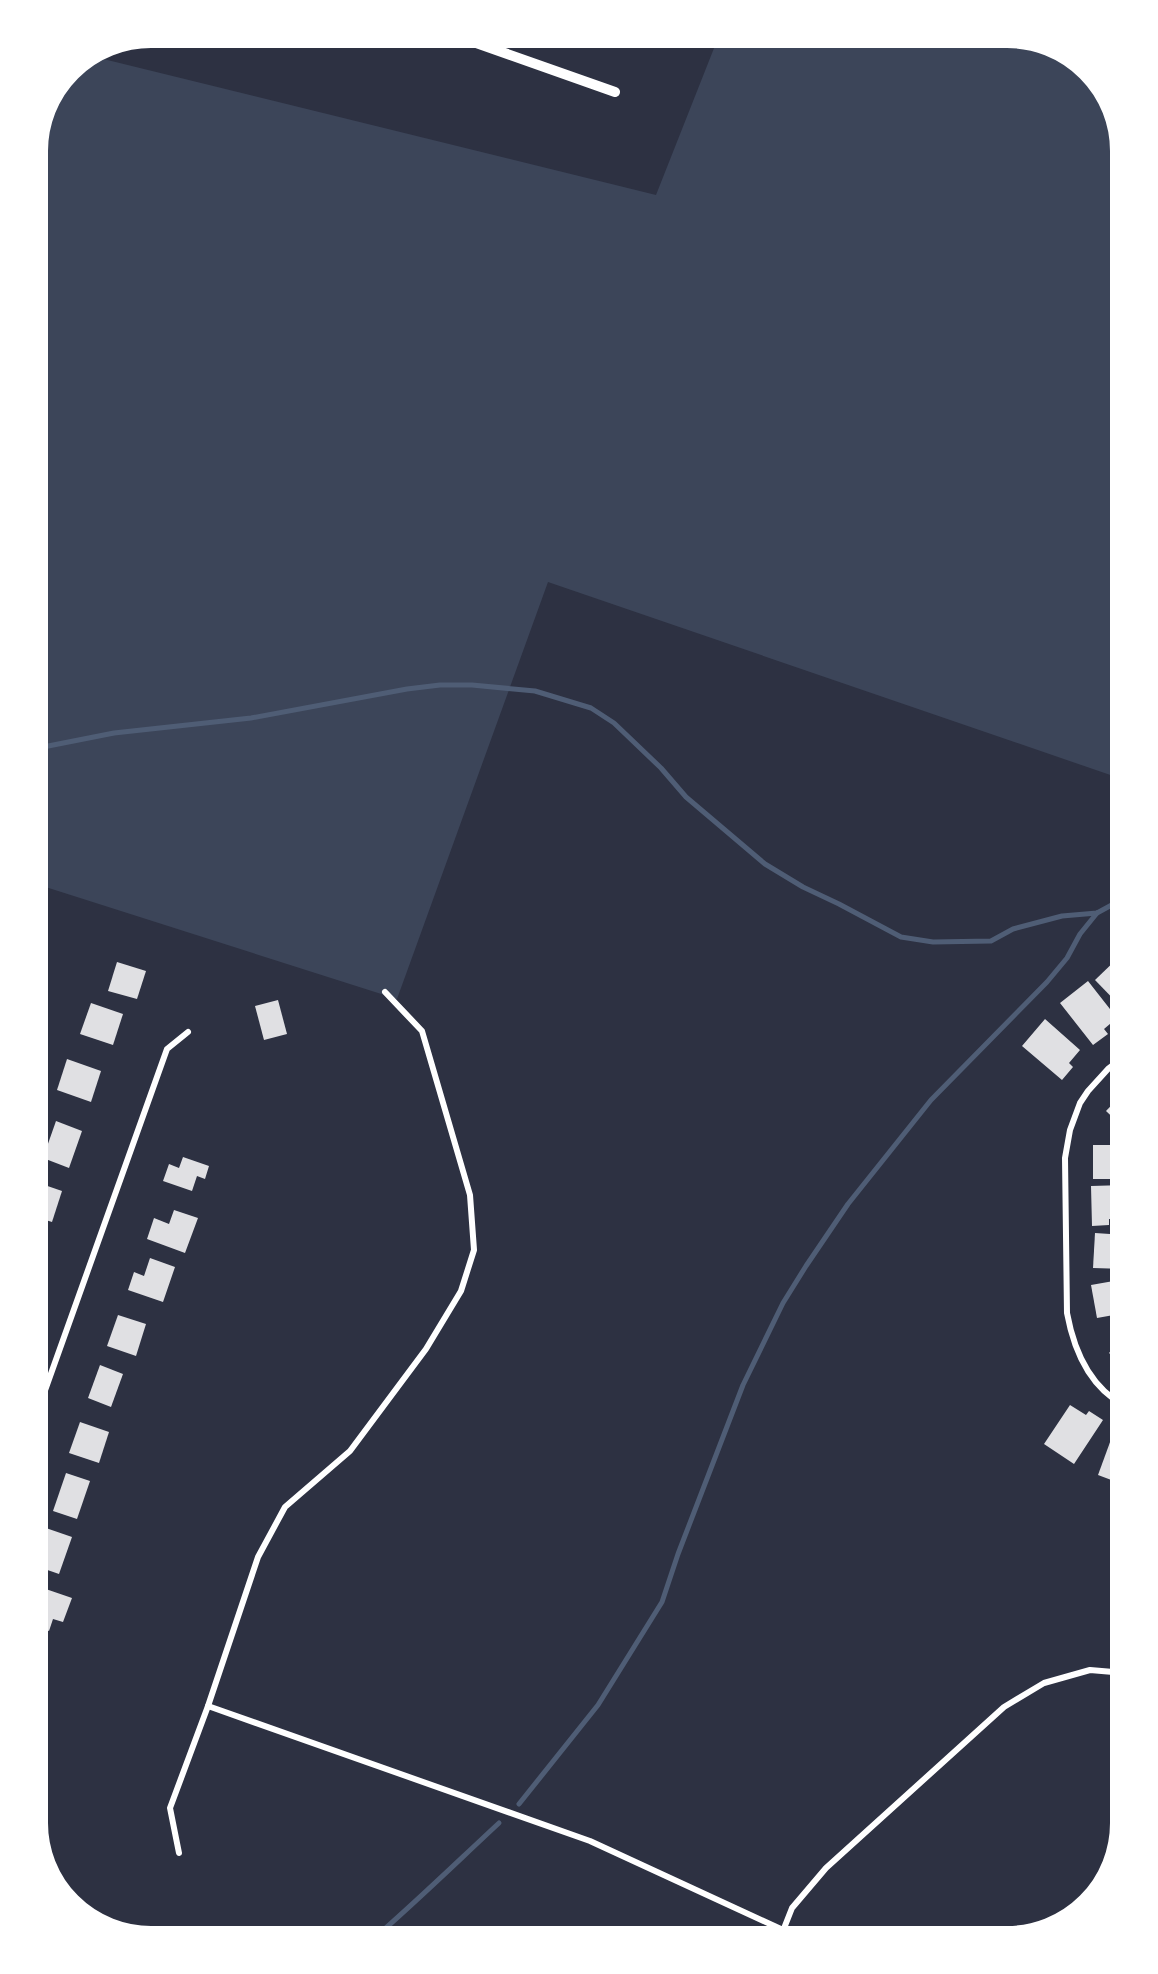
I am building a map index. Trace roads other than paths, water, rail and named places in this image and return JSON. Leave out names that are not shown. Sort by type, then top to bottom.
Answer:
[{"type":"street","points":[[479,44],[615,92]]},
{"type":"street","points":[[178,1853],[170,1808],[208,1706],[258,1557],[285,1507],[350,1451],[426,1349],[461,1291],[474,1250],[470,1195],[422,1032],[385,992]]},
{"type":"street","points":[[44,1393],[167,1049],[188,1032]]},
{"type":"street","points":[[1114,1065],[1096,1081],[1080,1103],[1070,1130],[1065,1158],[1067,1313],[1072,1338],[1091,1377],[1114,1399]]},
{"type":"street","points":[[208,1706],[590,1841],[783,1930],[792,1908],[826,1868],[1004,1707],[1044,1683],[1090,1670],[1114,1671]]},
{"type":"waterway","points":[[44,747],[114,733],[251,718],[440,685],[472,685],[535,691],[591,708],[614,723],[661,768],[686,797],[765,864],[803,887],[901,937],[933,942],[991,941],[1013,929],[1062,916],[1097,913],[1114,904]]},
{"type":"waterway","points":[[519,1804],[598,1705],[662,1602],[743,1385],[783,1303],[806,1266],[848,1204],[931,1100],[1047,982],[1067,958],[1080,934],[1097,913]]},
{"type":"waterway","points":[[383,1930],[499,1823]]}]
